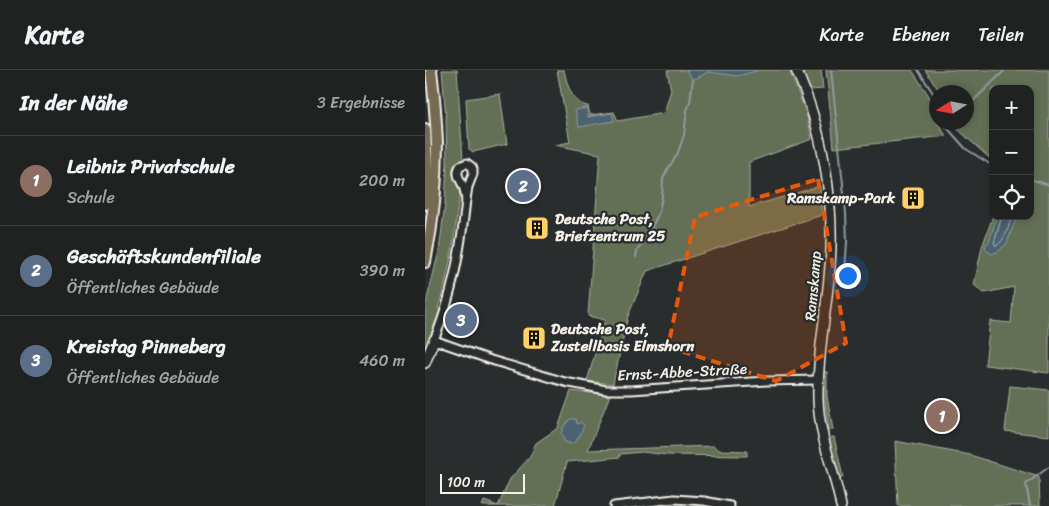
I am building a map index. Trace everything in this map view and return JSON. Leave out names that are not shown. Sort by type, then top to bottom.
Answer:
[{"type":"main road","points":[[425,262],[431,231],[437,142],[431,70]]},
{"type":"main road","points":[[425,129],[427,173],[425,204]]},
{"type":"street","name":"Ramskamp","points":[[796,70],[807,100],[821,150],[831,224],[830,266],[818,380],[818,400],[820,423],[841,506]]},
{"type":"street","points":[[425,362],[443,314],[456,268],[463,234],[466,200]]},
{"type":"street","name":"Ernst-Abbe-Straße","points":[[434,340],[491,360],[565,382],[606,390],[818,380]]},
{"type":"street","points":[[614,506],[674,499],[704,501],[730,506]]},
{"type":"highlighted area","points":[[818,179],[846,343],[776,381],[668,347],[695,217]]},
{"type":"green space","points":[[442,70],[457,70],[463,160],[456,164],[453,168],[453,173],[463,198],[459,198],[453,246],[438,308],[442,310],[425,353],[425,307],[439,251],[445,204],[447,162]]},
{"type":"green space","points":[[557,70],[564,70],[571,92],[578,102],[588,106],[590,115],[614,112],[618,121],[664,113],[671,90],[667,70],[789,70],[806,112],[812,139],[749,162],[749,207],[820,186],[822,215],[647,271],[628,316],[613,384],[587,381],[605,320],[588,316],[600,154],[555,145],[570,142]]},
{"type":"green space","points":[[800,70],[821,70],[823,89],[809,90]]},
{"type":"green space","points":[[826,70],[912,70],[929,96],[929,130],[942,130],[946,136],[834,148]]},
{"type":"green space","points":[[925,70],[1049,70],[1049,373],[985,365],[990,321],[1011,323],[1014,287],[984,293],[974,285],[982,247],[992,220],[1034,220],[1034,85],[989,85],[989,157],[959,130],[974,130],[974,85],[935,85]]},
{"type":"green space","points":[[500,94],[507,144],[473,152],[469,149],[466,99]]},
{"type":"green space","points":[[823,371],[827,372],[827,396],[833,430],[825,431],[828,427]]},
{"type":"green space","points":[[1010,386],[1049,390],[1049,436],[1005,431]]},
{"type":"green space","points":[[571,391],[610,395],[588,450],[714,446],[719,450],[747,451],[747,456],[668,455],[642,452],[620,454],[620,457],[567,462],[555,506],[498,506],[510,479],[530,457],[536,443],[558,428]]},
{"type":"green space","points":[[834,437],[843,477],[839,479],[829,440]]},
{"type":"green space","points":[[895,441],[970,455],[1039,477],[1040,506],[898,506]]},
{"type":"green space","points":[[484,501],[498,506],[482,506]]},
{"type":"water","points":[[686,70],[760,70],[738,76],[708,72],[693,80]]},
{"type":"water","points":[[587,108],[588,117],[612,113],[614,121],[579,127],[575,110]]},
{"type":"water","points":[[996,220],[1016,220],[1007,243],[999,251],[992,254],[986,250],[985,245],[989,242]]},
{"type":"water","points":[[570,419],[576,419],[577,424],[580,422],[584,425],[579,437],[572,444],[565,442],[561,434],[564,426]]},
{"type":"waterway","points":[[831,70],[846,213],[845,271]]},
{"type":"waterway","points":[[918,70],[929,87]]},
{"type":"waterway","points":[[974,100],[1005,70]]},
{"type":"waterway","points":[[636,257],[637,251],[648,235],[659,212],[663,179],[677,155],[684,135],[693,79]]},
{"type":"waterway","points":[[949,130],[966,149],[989,163]]},
{"type":"waterway","points":[[1034,180],[1049,185]]},
{"type":"waterway","points":[[1030,506],[1026,484],[1049,467]]},
{"type":"place","name":"Geschäftskundenfiliale","points":[[523,186]]},
{"type":"place","name":"Ramskamp-Park","points":[[913,198]]},
{"type":"place","name":"Deutsche Post, Briefzentrum 25","points":[[537,228]]},
{"type":"place","name":"Kreistag Pinneberg","points":[[461,320]]},
{"type":"place","name":"Deutsche Post, Zustellbasis Elmshorn","points":[[534,338]]},
{"type":"place","name":"Leibniz Privatschule","points":[[942,416]]}]
